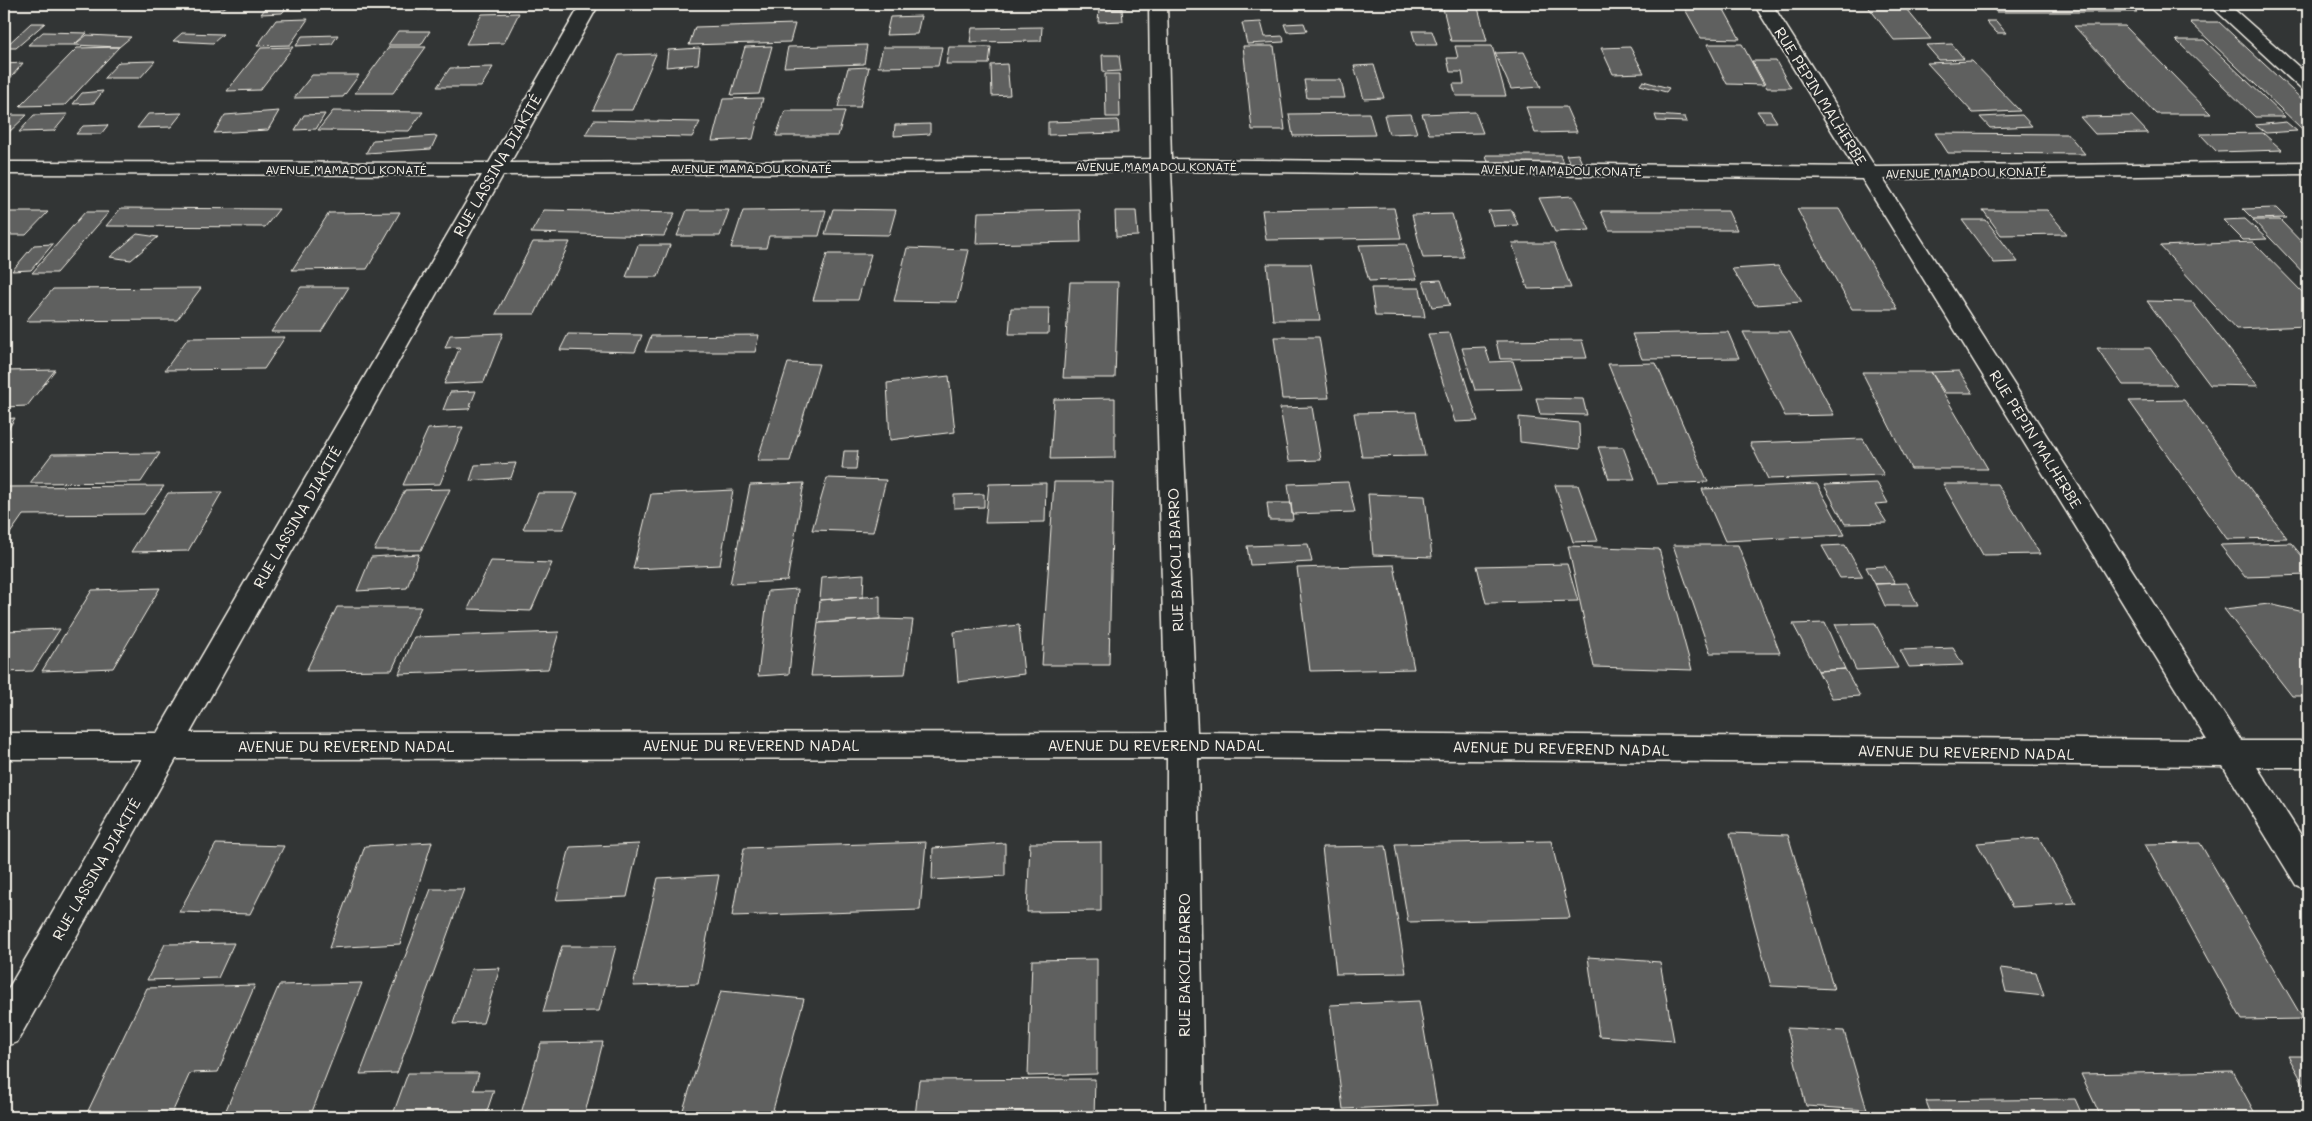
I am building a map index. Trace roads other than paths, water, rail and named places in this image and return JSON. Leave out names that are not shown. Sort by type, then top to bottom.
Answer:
[{"type":"street","name":"RUE LASSINA DIAKITÉ","points":[[4,1030],[590,4]]},
{"type":"street","name":"RUE BAKOLI BARRO","points":[[1158,4],[1161,165],[1182,745],[1185,1117]]},
{"type":"street","name":"RUE PEPIN MALHERBE","points":[[1763,4],[2308,875]]},
{"type":"street","points":[[2218,4],[2308,85]]},
{"type":"street","name":"AVENUE MAMADOU KONATÉ","points":[[4,168],[495,169],[1161,165],[1869,173],[2308,168]]},
{"type":"street","name":"AVENUE DU REVEREND NADAL","points":[[4,746],[1182,745],[2234,755],[2308,754]]}]
